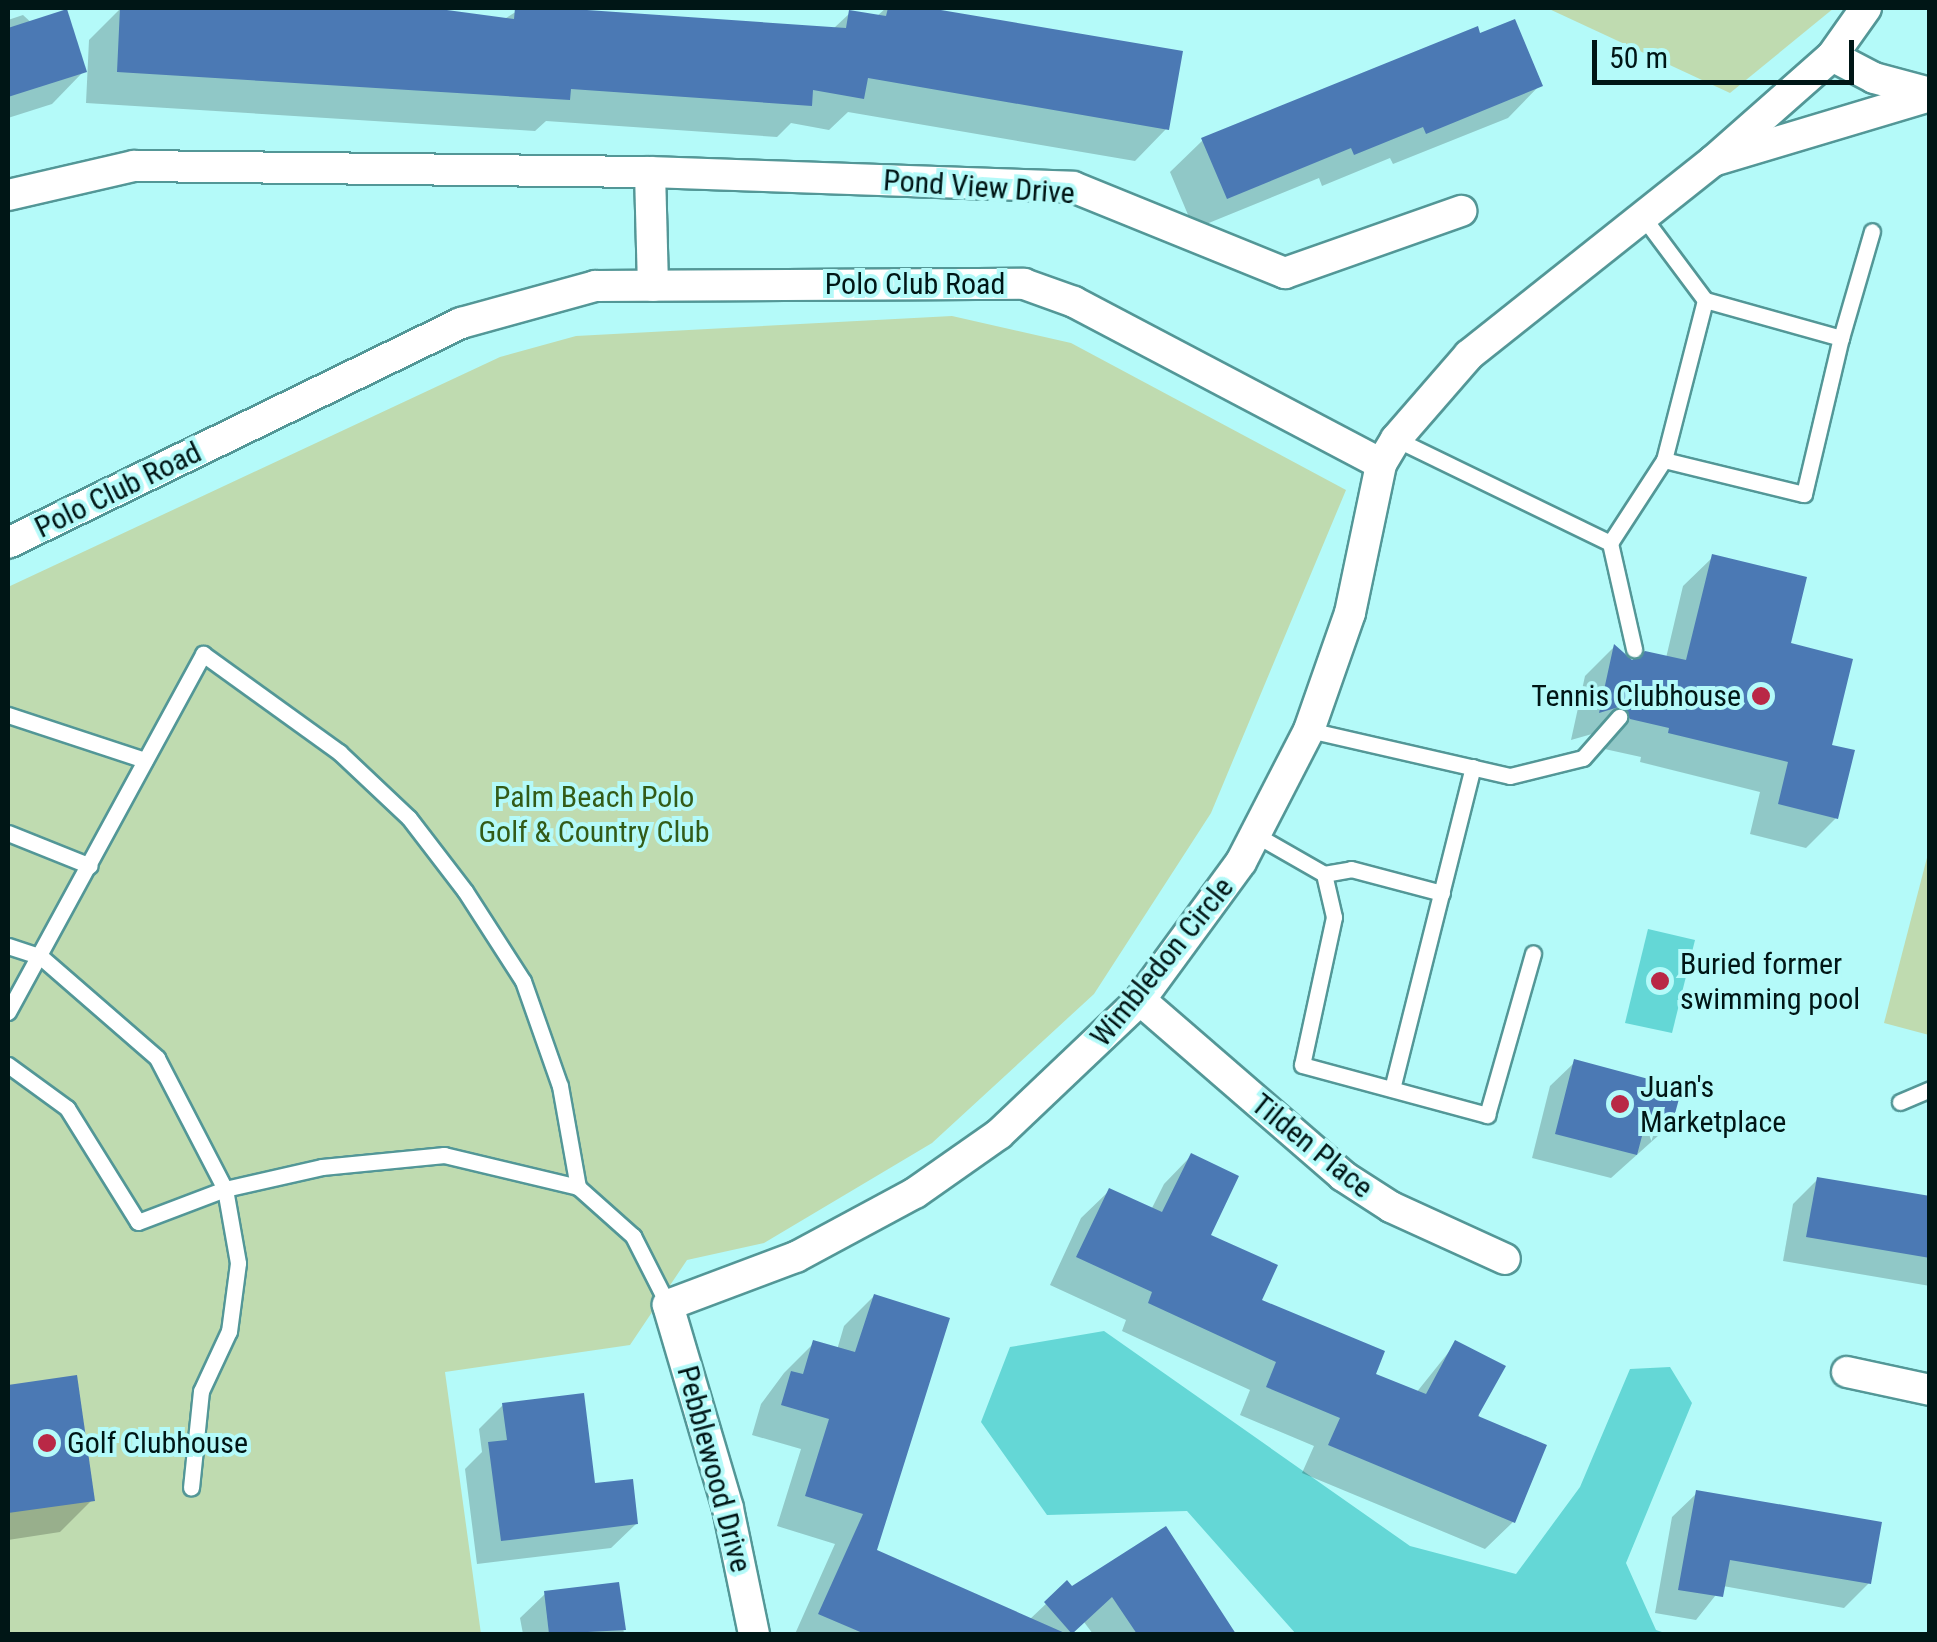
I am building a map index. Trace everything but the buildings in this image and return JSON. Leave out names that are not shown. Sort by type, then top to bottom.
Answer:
[{"type":"street","points":[[1388,452],[1469,355],[1713,160],[1832,56],[1866,8]]},
{"type":"street","points":[[1832,56],[1874,78],[1930,94]]},
{"type":"street","points":[[1713,160],[1930,94]]},
{"type":"street","name":"Pond View Drive","points":[[8,195],[134,166],[650,172],[1073,186],[1285,273],[1461,211]]},
{"type":"street","points":[[650,172],[653,286]]},
{"type":"street","name":"Polo Club Road","points":[[8,544],[461,323],[594,286],[1024,284],[1074,302],[1388,452]]},
{"type":"street","name":"Wimbledon Circle","points":[[668,1305],[796,1257],[914,1193],[1012,1123],[1140,1000],[1203,920],[1256,835],[1309,730],[1350,612],[1388,452]]},
{"type":"street","name":"Tilden Place","points":[[1140,1000],[1343,1176],[1391,1208],[1505,1259]]},
{"type":"street","name":"Pebblewood Drive","points":[[668,1305],[728,1508],[754,1634]]},
{"type":"street","points":[[1847,1372],[1930,1390]]},
{"type":"lane","points":[[1642,214],[1705,300],[1840,338]]},
{"type":"lane","points":[[1664,460],[1804,494],[1840,338],[1872,231]]},
{"type":"lane","points":[[1634,649],[1610,543],[1664,460],[1705,300]]},
{"type":"lane","points":[[1388,452],[1610,543]]},
{"type":"lane","points":[[8,1012],[203,654],[339,752],[409,818],[522,980],[560,1086],[578,1187]]},
{"type":"lane","points":[[8,715],[145,760]]},
{"type":"lane","points":[[1309,730],[1510,776],[1582,758],[1620,717]]},
{"type":"lane","points":[[1392,1089],[1473,767]]},
{"type":"lane","points":[[8,833],[90,866]]},
{"type":"lane","points":[[1256,835],[1324,874],[1351,869],[1442,893]]},
{"type":"lane","points":[[1324,874],[1334,917],[1302,1064],[1487,1115],[1533,953]]},
{"type":"lane","points":[[8,946],[41,957],[157,1058],[225,1189],[238,1263],[229,1331],[201,1391],[192,1487]]},
{"type":"lane","points":[[8,1065],[67,1108],[138,1222],[225,1189],[322,1167],[444,1156],[578,1187],[633,1236],[668,1305]]},
{"type":"lane","points":[[1900,1102],[1930,1089]]},
{"type":"green space","points":[[1547,8],[1834,8],[1730,93]]},
{"type":"green space","name":"Palm Beach Polo Golf & Country Club","points":[[952,316],[1071,343],[1346,490],[1211,813],[1094,994],[932,1143],[764,1243],[687,1260],[630,1345],[445,1372],[481,1634],[8,1634],[8,587],[500,357],[576,336]]},
{"type":"green space","points":[[1929,850],[1929,1035],[1884,1023]]},
{"type":"water","name":"Buried former swimming pool","points":[[1648,929],[1695,940],[1672,1033],[1625,1023]]},
{"type":"water","points":[[1104,1331],[1410,1546],[1516,1574],[1580,1487],[1630,1369],[1670,1367],[1692,1403],[1626,1563],[1656,1630],[1668,1634],[1296,1634],[1187,1511],[1047,1515],[981,1422],[1010,1347]]},
{"type":"place","name":"Tennis Clubhouse","points":[[1761,696]]},
{"type":"place","name":"Buried former swimming pool","points":[[1660,981]]},
{"type":"place","name":"Juan's Marketplace","points":[[1620,1104]]},
{"type":"place","name":"Golf Clubhouse","points":[[47,1443]]}]
